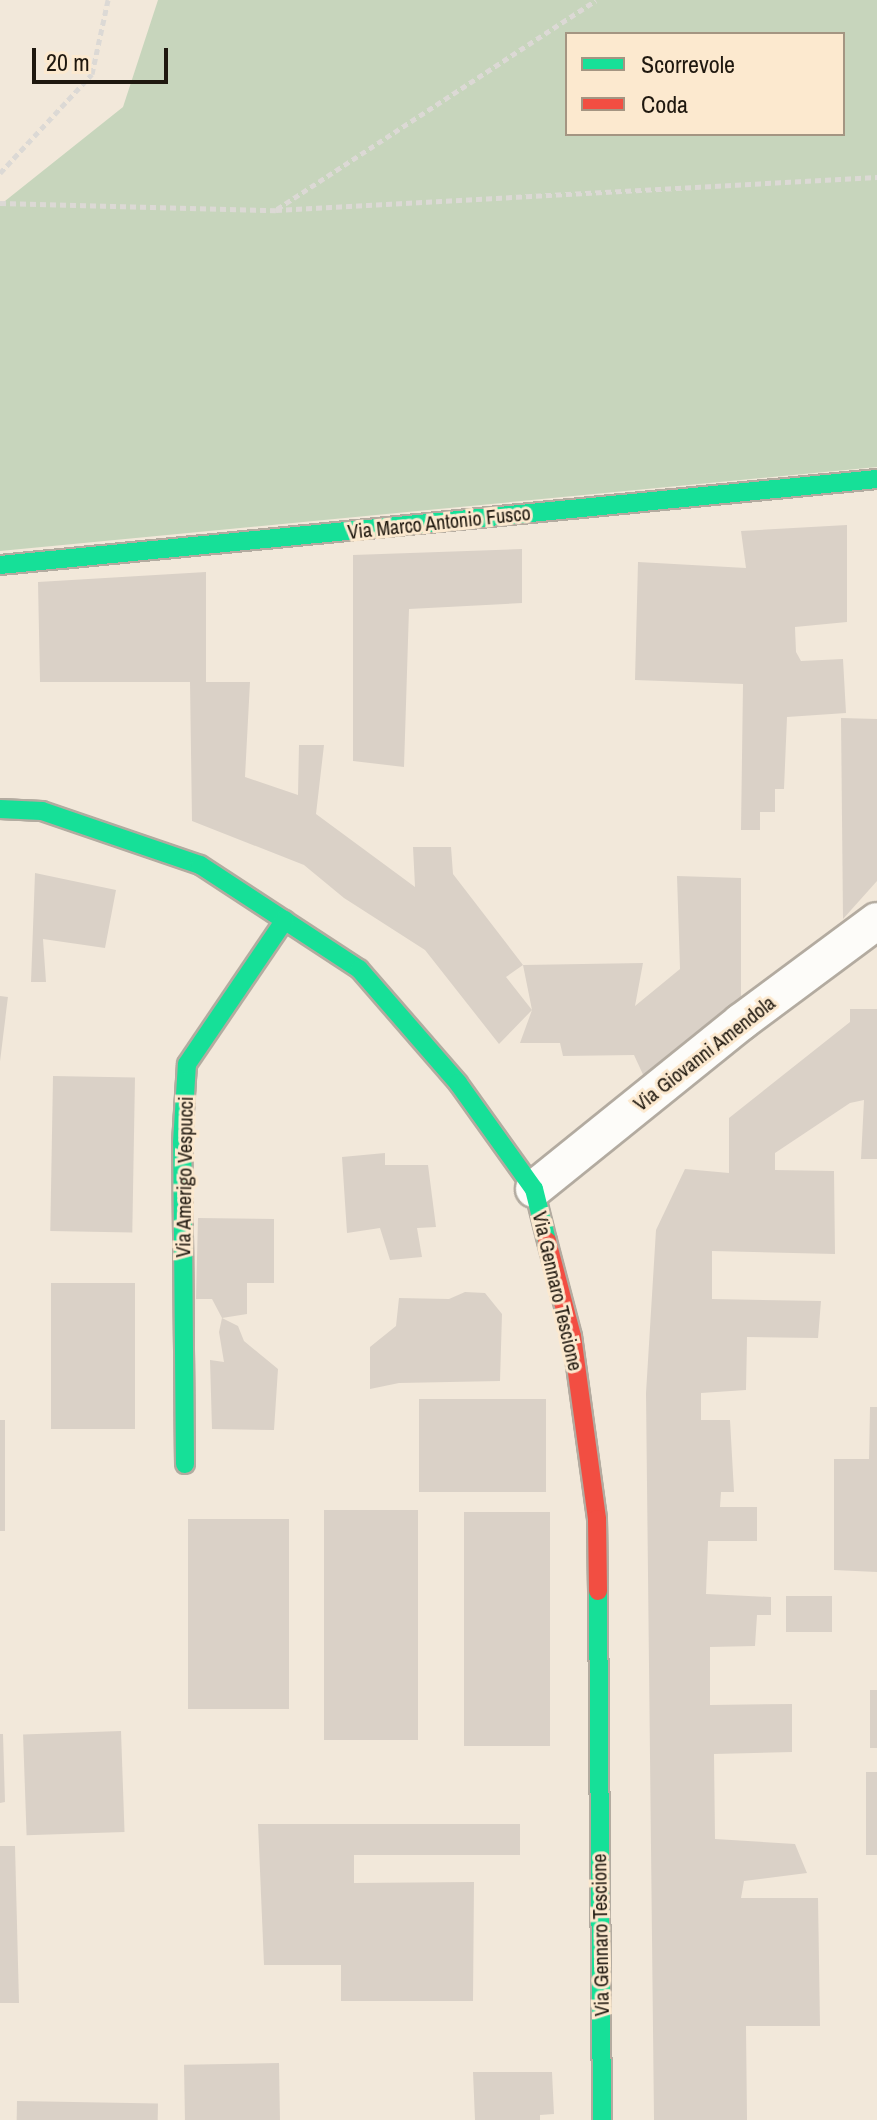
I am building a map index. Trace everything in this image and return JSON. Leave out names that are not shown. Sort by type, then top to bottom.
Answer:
[{"type":"street","name":"Via Marco Antonio Fusco","points":[[0,565],[877,479]]},
{"type":"street","name":"Via Gennaro Tescione","points":[[0,809],[42,811],[200,865],[359,969],[458,1083],[534,1189],[572,1336],[597,1519],[602,2120]]},
{"type":"street","name":"Via Amerigo Vespucci","points":[[185,1464],[182,1143],[187,1064],[285,920]]},
{"type":"street","name":"Via Giovanni Amendola","points":[[534,1189],[741,1022],[877,921]]},
{"type":"path","points":[[0,173],[92,74],[108,0]]},
{"type":"path","points":[[276,210],[596,0]]},
{"type":"path","points":[[0,203],[276,210],[877,177]]},
{"type":"green space","points":[[158,0],[877,0],[877,467],[0,551],[0,205],[123,107]]},
{"type":"building","points":[[847,525],[847,622],[795,627],[796,652],[801,661],[843,659],[846,713],[787,717],[784,789],[775,789],[775,812],[760,812],[760,830],[741,830],[743,684],[635,680],[638,562],[746,568],[741,531]]},
{"type":"building","points":[[522,549],[522,603],[409,609],[404,767],[353,761],[353,555]]},
{"type":"building","points":[[206,572],[206,682],[250,682],[245,777],[298,795],[299,745],[324,745],[316,814],[415,887],[413,847],[451,847],[453,874],[523,965],[506,977],[532,1010],[499,1044],[425,950],[344,898],[304,865],[192,821],[190,682],[40,682],[38,582]]},
{"type":"building","points":[[841,718],[877,719],[877,881],[843,919]]},
{"type":"building","points":[[35,873],[116,890],[105,948],[43,939],[46,982],[31,982]]},
{"type":"building","points":[[677,876],[741,878],[741,1022],[652,1094],[634,1055],[563,1056],[560,1043],[520,1043],[532,1010],[523,965],[643,963],[635,1006],[680,969]]},
{"type":"building","points":[[0,996],[8,997],[0,1062]]},
{"type":"building","points":[[850,1009],[877,1009],[877,1159],[861,1159],[864,1100],[850,1103],[775,1153],[775,1170],[834,1171],[835,1254],[712,1251],[712,1299],[821,1301],[818,1338],[747,1337],[746,1390],[701,1393],[701,1420],[730,1420],[734,1492],[721,1492],[720,1507],[757,1507],[757,1541],[708,1541],[706,1594],[771,1597],[771,1615],[757,1615],[755,1646],[710,1647],[710,1705],[792,1704],[792,1752],[714,1754],[715,1839],[795,1844],[807,1873],[744,1881],[741,1898],[818,1898],[820,2026],[746,2026],[747,2120],[654,2120],[646,1393],[656,1230],[685,1169],[729,1173],[729,1118],[850,1022]]},
{"type":"building","points":[[53,1076],[135,1077],[132,1232],[50,1231]]},
{"type":"building","points":[[385,1153],[385,1165],[428,1165],[436,1227],[417,1228],[422,1257],[390,1260],[380,1228],[347,1233],[342,1157]]},
{"type":"building","points":[[198,1218],[274,1219],[274,1283],[247,1283],[247,1314],[222,1318],[212,1299],[196,1299]]},
{"type":"building","points":[[51,1283],[135,1283],[135,1429],[51,1429]]},
{"type":"building","points":[[465,1292],[485,1293],[502,1314],[500,1381],[399,1383],[370,1389],[370,1347],[396,1326],[399,1298],[449,1299]]},
{"type":"building","points":[[222,1318],[238,1326],[244,1341],[278,1369],[274,1430],[212,1429],[210,1360],[224,1362],[219,1332]]},
{"type":"building","points":[[419,1399],[546,1399],[546,1492],[419,1492]]},
{"type":"building","points":[[870,1407],[877,1407],[877,1572],[834,1570],[834,1459],[869,1459]]},
{"type":"building","points":[[0,1420],[5,1420],[5,1531],[0,1531]]},
{"type":"building","points":[[324,1510],[418,1510],[418,1740],[324,1740]]},
{"type":"building","points":[[464,1512],[550,1512],[550,1746],[464,1746]]},
{"type":"building","points":[[188,1519],[289,1519],[289,1709],[188,1709]]},
{"type":"building","points":[[786,1596],[832,1596],[832,1632],[786,1632]]},
{"type":"building","points":[[870,1690],[877,1690],[877,1748],[870,1748]]},
{"type":"building","points":[[121,1731],[125,1832],[27,1835],[23,1734]]},
{"type":"building","points":[[0,1734],[3,1734],[5,1802],[0,1803]]},
{"type":"building","points":[[866,1772],[877,1772],[877,1855],[866,1855]]},
{"type":"building","points":[[258,1824],[520,1824],[520,1855],[354,1855],[354,1883],[474,1882],[473,2001],[341,2001],[341,1965],[264,1965]]},
{"type":"building","points":[[0,1846],[15,1846],[19,2003],[0,2003]]},
{"type":"building","points":[[279,2063],[280,2120],[185,2120],[184,2065]]},
{"type":"building","points":[[473,2072],[552,2072],[554,2114],[540,2115],[540,2120],[475,2120]]},
{"type":"building","points":[[17,2101],[158,2103],[158,2120],[17,2120]]},
{"type":"traffic: fast","points":[[0,565],[877,479]]},
{"type":"traffic: fast","points":[[0,809],[42,811],[200,865],[359,969],[458,1083],[534,1189],[547,1241]]},
{"type":"traffic: fast","points":[[185,1464],[182,1143],[187,1064],[285,920]]},
{"type":"traffic: fast","points":[[598,1591],[602,2120]]},
{"type":"traffic: jam","points":[[547,1241],[572,1336],[597,1519],[598,1591]]}]
